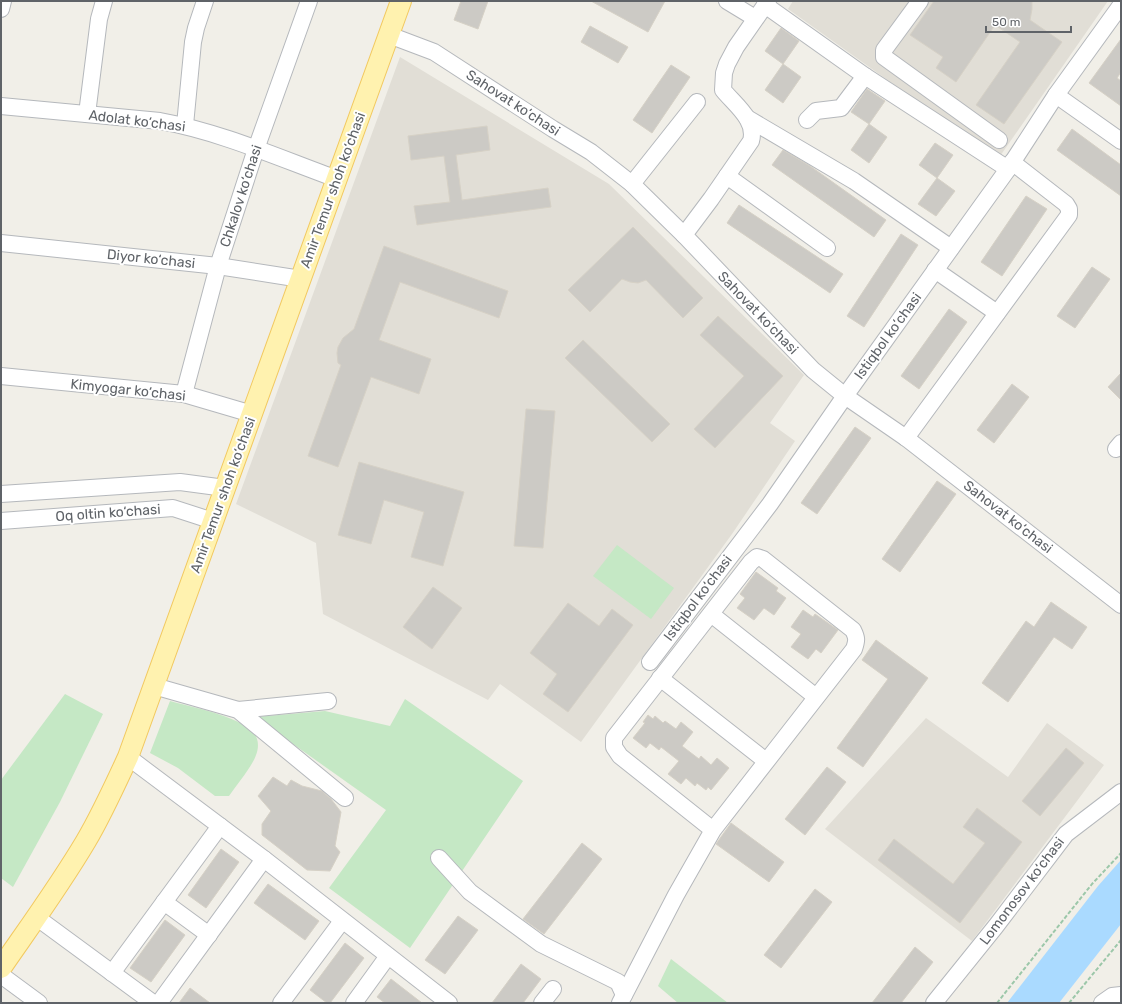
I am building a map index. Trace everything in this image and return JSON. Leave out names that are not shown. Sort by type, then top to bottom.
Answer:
[{"type":"main road","name":"Amir Temur shoh ko‘chasi","points":[[1,968],[86,840],[109,798],[128,757],[401,1]]},
{"type":"street","points":[[1,8],[3,1]]},
{"type":"street","points":[[87,114],[99,19],[104,1]]},
{"type":"street","points":[[185,125],[193,42],[196,28],[206,1]]},
{"type":"street","name":"Chkalov ko‘chasi","points":[[184,394],[218,266],[256,149],[309,1]]},
{"type":"street","points":[[727,1],[755,18]]},
{"type":"street","points":[[920,1],[884,50],[884,57],[999,140]]},
{"type":"street","points":[[906,438],[1069,215],[1069,209],[1066,204],[1010,166],[865,76],[766,3],[727,64],[724,73],[723,90],[748,118],[854,181],[951,248]]},
{"type":"street","name":"Istiqbol ko‘chasi","points":[[650,662],[770,504],[845,396],[1010,166],[1056,95],[1121,5]]},
{"type":"street","name":"Sahovat ko‘chasi","points":[[389,35],[434,52],[591,152],[632,184],[684,234],[812,370],[845,396],[906,438],[1121,604]]},
{"type":"street","points":[[807,120],[816,111],[841,108],[865,76]]},
{"type":"street","points":[[1056,95],[1121,141]]},
{"type":"street","points":[[632,184],[697,102]]},
{"type":"street","name":"Adolat ko‘chasi","points":[[1,106],[160,121],[185,125],[337,179]]},
{"type":"street","points":[[684,234],[711,199],[751,141],[752,129],[748,118]]},
{"type":"street","points":[[727,176],[827,248]]},
{"type":"street","name":"Diyor ko‘chasi","points":[[1,243],[218,266],[301,279]]},
{"type":"street","points":[[935,270],[997,314]]},
{"type":"street","name":"Kimyogar ko‘chasi","points":[[1,376],[184,394],[252,414]]},
{"type":"street","points":[[1,494],[180,482],[225,488]]},
{"type":"street","name":"Oq oltin ko‘chasi","points":[[1,521],[173,508],[213,521]]},
{"type":"street","points":[[622,999],[676,895],[713,830],[854,649],[857,637],[853,630],[763,559],[757,557],[751,562],[614,738],[614,747],[620,756],[713,830]]},
{"type":"street","points":[[711,614],[816,697]]},
{"type":"street","points":[[660,678],[766,761]]},
{"type":"street","points":[[154,686],[238,710],[328,701]]},
{"type":"street","points":[[238,710],[345,798]]},
{"type":"street","points":[[128,757],[264,859],[449,1003]]},
{"type":"street","name":"Lomonosov ko‘chasi","points":[[934,1003],[996,926],[1066,834],[1121,792]]},
{"type":"street","points":[[112,973],[220,826]]},
{"type":"street","points":[[439,858],[470,892],[541,944],[618,982],[622,999]]},
{"type":"street","points":[[159,1003],[264,859]]},
{"type":"street","points":[[164,902],[209,935]]},
{"type":"street","points":[[36,917],[153,1003]]},
{"type":"street","points":[[289,1000],[342,921]]},
{"type":"street","points":[[354,1003],[388,956]]},
{"type":"street","points":[[1,975],[39,1003]]},
{"type":"street","points":[[542,1003],[553,989]]},
{"type":"street","points":[[1102,1003],[1112,996],[1121,995]]},
{"type":"path","points":[[997,1003],[1092,884],[1121,853]]},
{"type":"path","points":[[1069,1003],[1121,940]]},
{"type":"shaded area","points":[[793,1],[1108,1],[998,159],[788,9]]},
{"type":"shaded area","points":[[400,57],[609,184],[804,375],[770,423],[795,441],[732,534],[581,742],[500,684],[488,700],[323,614],[316,543],[236,504]]},
{"type":"shaded area","points":[[926,718],[1008,777],[1047,723],[1104,765],[972,941],[825,829]]},
{"type":"green space","points":[[617,545],[674,588],[651,619],[593,576]]},
{"type":"green space","points":[[65,694],[103,714],[60,802],[13,887],[1,878],[1,780]]},
{"type":"green space","points":[[405,699],[523,781],[410,948],[329,888],[386,810],[255,717],[325,711],[390,726]]},
{"type":"green space","points":[[170,701],[202,709],[237,721],[246,726],[255,735],[258,746],[257,752],[248,770],[229,796],[215,796],[178,768],[150,753]]},
{"type":"green space","points":[[671,959],[728,1003],[678,1003],[658,986]]},
{"type":"water","points":[[1121,860],[1121,924],[1059,1003],[1007,1003],[1098,886]]},
{"type":"building","points":[[461,1],[488,1],[478,29],[454,20]]},
{"type":"building","points":[[591,1],[665,1],[648,32]]},
{"type":"building","points":[[934,1],[1032,1],[1030,20],[1062,42],[1004,124],[976,105],[1020,42],[995,25],[956,82],[936,68],[943,57],[910,35]]},
{"type":"building","points":[[590,26],[628,47],[618,63],[581,42]]},
{"type":"building","points":[[781,28],[799,41],[783,64],[765,51]]},
{"type":"building","points":[[1121,39],[1121,72],[1117,78],[1121,81],[1121,106],[1089,83]]},
{"type":"building","points":[[783,64],[801,77],[783,103],[765,90]]},
{"type":"building","points":[[671,65],[690,77],[652,133],[633,120]]},
{"type":"building","points":[[867,89],[885,101],[869,124],[851,112]]},
{"type":"building","points":[[869,124],[887,137],[869,163],[851,150]]},
{"type":"building","points":[[487,126],[490,150],[456,155],[462,200],[548,188],[551,207],[417,225],[414,206],[450,202],[444,156],[411,160],[408,136]]},
{"type":"building","points":[[1072,129],[1121,165],[1121,196],[1057,150]]},
{"type":"building","points":[[935,143],[953,155],[937,178],[919,165]]},
{"type":"building","points":[[783,150],[810,166],[886,220],[874,237],[772,165]]},
{"type":"building","points":[[937,178],[955,191],[936,216],[918,204]]},
{"type":"building","points":[[1026,196],[1047,209],[1002,276],[981,262]]},
{"type":"building","points":[[739,205],[843,274],[830,293],[727,223]]},
{"type":"building","points":[[633,227],[703,298],[683,318],[646,280],[638,283],[622,279],[590,312],[568,290]]},
{"type":"building","points":[[901,234],[918,245],[864,327],[847,316]]},
{"type":"building","points":[[384,246],[508,291],[499,318],[400,282],[379,340],[431,359],[419,394],[371,377],[338,467],[308,456],[341,365],[338,363],[338,347],[343,338],[354,329]]},
{"type":"building","points":[[1092,267],[1110,279],[1075,328],[1057,316]]},
{"type":"building","points":[[949,309],[967,322],[919,389],[901,376]]},
{"type":"building","points":[[718,316],[783,376],[715,448],[694,429],[744,376],[700,335]]},
{"type":"building","points":[[583,340],[670,424],[652,442],[565,358]]},
{"type":"building","points":[[1121,373],[1121,400],[1108,387]]},
{"type":"building","points":[[1012,384],[1029,397],[994,443],[977,430]]},
{"type":"building","points":[[526,409],[555,411],[543,548],[514,546]]},
{"type":"building","points":[[855,427],[871,438],[817,514],[801,503]]},
{"type":"building","points":[[359,462],[464,492],[443,566],[411,557],[424,512],[384,500],[371,544],[338,535]]},
{"type":"building","points":[[937,481],[956,494],[900,572],[882,559]]},
{"type":"building","points":[[756,572],[778,588],[776,591],[786,598],[774,615],[764,608],[754,620],[737,608],[745,598],[740,594]]},
{"type":"building","points":[[433,587],[462,608],[432,649],[403,627]]},
{"type":"building","points":[[1051,602],[1087,627],[1072,649],[1054,637],[1008,702],[982,683],[1026,621],[1034,627]]},
{"type":"building","points":[[568,603],[599,626],[612,609],[633,625],[568,712],[543,694],[557,674],[530,653]]},
{"type":"building","points":[[803,610],[813,617],[815,614],[838,630],[821,653],[816,649],[808,659],[791,647],[801,634],[791,627]]},
{"type":"building","points":[[876,640],[928,678],[863,767],[837,748],[888,679],[862,660]]},
{"type":"building","points":[[648,715],[653,719],[655,716],[663,723],[665,721],[676,729],[681,722],[693,732],[682,746],[699,759],[701,756],[711,765],[717,758],[729,768],[711,790],[708,787],[706,790],[697,783],[695,786],[686,778],[681,784],[668,774],[679,761],[661,747],[659,750],[650,743],[646,748],[633,738],[645,723],[643,722]]},
{"type":"building","points":[[1066,748],[1084,763],[1040,816],[1022,801]]},
{"type":"building","points":[[827,767],[846,782],[805,835],[785,819]]},
{"type":"building","points":[[273,777],[287,786],[291,780],[302,786],[322,791],[331,799],[341,812],[335,846],[340,852],[330,871],[307,870],[262,835],[262,824],[271,811],[258,796]]},
{"type":"building","points":[[977,808],[1022,842],[960,923],[878,860],[894,839],[953,884],[985,843],[963,827]]},
{"type":"building","points":[[731,823],[784,862],[769,882],[716,844]]},
{"type":"building","points":[[582,843],[602,859],[544,934],[523,919]]},
{"type":"building","points":[[221,849],[239,862],[206,908],[188,895]]},
{"type":"building","points":[[268,884],[319,921],[305,940],[254,903]]},
{"type":"building","points":[[815,889],[832,902],[781,968],[764,955]]},
{"type":"building","points":[[458,916],[478,930],[445,974],[425,960]]},
{"type":"building","points":[[165,920],[185,935],[151,982],[130,968]]},
{"type":"building","points":[[345,943],[364,958],[330,1003],[327,1003],[310,990]]},
{"type":"building","points":[[915,947],[933,962],[901,1003],[872,1003]]},
{"type":"building","points":[[521,964],[541,979],[523,1003],[492,1003]]},
{"type":"building","points":[[391,979],[422,1003],[385,1003],[377,997]]},
{"type":"building","points":[[190,988],[210,1003],[179,1003]]}]
